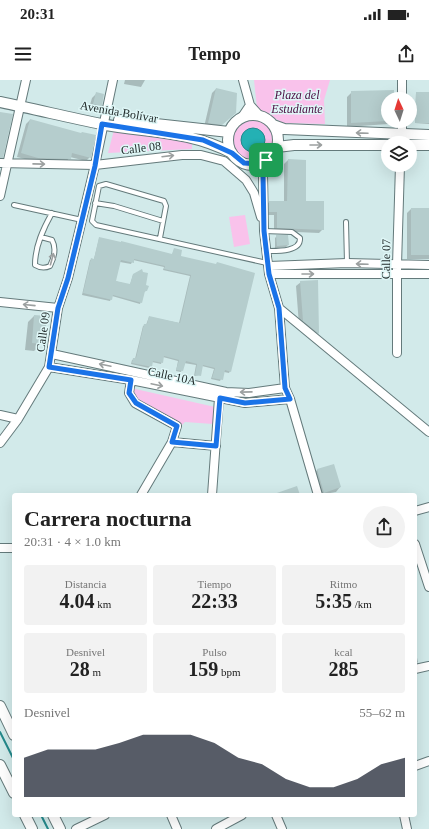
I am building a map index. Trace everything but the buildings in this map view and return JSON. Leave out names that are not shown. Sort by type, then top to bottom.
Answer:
[{"type":"street","points":[[0,196],[3,163],[26,80]]},
{"type":"street","name":"Calle 09","points":[[0,443],[18,419],[49,367],[58,308],[68,278],[95,166],[112,80]]},
{"type":"street","points":[[243,80],[250,104],[259,115],[273,125],[284,129],[429,135]]},
{"type":"street","points":[[402,80],[402,92]]},
{"type":"street","name":"Avenida Bolívar","points":[[0,95],[20,103]]},
{"type":"street","name":"Avenida Bolívar","points":[[0,102],[20,103],[103,121],[192,137],[209,142],[232,153]]},
{"type":"street","points":[[250,104],[242,117],[234,123],[229,132],[228,140],[232,153],[244,163],[259,164],[266,160],[273,154],[277,147],[276,132],[273,125]]},
{"type":"street","points":[[242,117],[259,115]]},
{"type":"street","name":"Avenida Bolívar","points":[[103,121],[229,132]]},
{"type":"street","points":[[402,128],[402,135]]},
{"type":"street","points":[[277,147],[294,145],[381,145]]},
{"type":"street","points":[[417,145],[429,145]]},
{"type":"street","name":"Calle 08","points":[[3,163],[95,166],[182,155],[201,155],[224,161],[246,180],[254,192],[264,231]]},
{"type":"street","points":[[266,160],[263,174],[264,231],[269,268],[279,308],[285,388],[290,399],[317,493]]},
{"type":"street","name":"Calle 07","points":[[397,353],[397,264],[400,172]]},
{"type":"street","points":[[269,268],[347,263],[429,265]]},
{"type":"street","points":[[269,268],[429,274]]},
{"type":"street","points":[[0,302],[58,308]]},
{"type":"street","points":[[279,308],[429,432]]},
{"type":"street","name":"Calle 10A","points":[[52,354],[226,392],[249,393],[285,388]]},
{"type":"street","name":"Calle 10A","points":[[49,367],[131,380],[245,403],[290,399]]},
{"type":"street","points":[[131,380],[129,393],[136,403],[177,426],[172,442],[143,493]]},
{"type":"street","points":[[212,493],[220,398]]},
{"type":"street","points":[[0,415],[18,419]]},
{"type":"street","points":[[172,442],[216,446]]},
{"type":"street","points":[[417,510],[429,507]]},
{"type":"street","points":[[0,548],[12,548]]},
{"type":"street","points":[[417,550],[429,587]]},
{"type":"street","points":[[417,669],[429,666]]},
{"type":"street","points":[[0,706],[12,731]]},
{"type":"street","points":[[417,765],[429,761]]},
{"type":"street","points":[[0,765],[12,790]]},
{"type":"street","points":[[26,817],[32,829]]},
{"type":"street","points":[[54,817],[60,829]]},
{"type":"street","points":[[76,829],[101,817]]},
{"type":"street","points":[[172,817],[177,829]]},
{"type":"street","points":[[216,829],[238,817]]},
{"type":"street","points":[[277,817],[282,829]]},
{"type":"street","points":[[404,817],[407,829]]},
{"type":"lane","points":[[160,238],[166,206],[164,201],[106,184],[99,186],[92,221],[96,225],[160,238],[269,268]]},
{"type":"lane","points":[[95,203],[114,206],[163,221]]},
{"type":"lane","points":[[14,205],[82,220]]},
{"type":"lane","points":[[41,237],[52,240],[55,245],[54,258],[50,266],[46,268],[39,268],[35,265],[41,237],[52,213]]},
{"type":"lane","points":[[346,222],[347,263]]},
{"type":"lane","points":[[264,231],[292,232],[300,238],[298,246],[289,250],[267,251]]},
{"type":"green space","name":"Plaza del Estudiante","points":[[254,80],[330,80],[324,100],[325,124],[283,123],[257,108]]},
{"type":"green space","points":[[254,120],[269,126],[275,141],[269,156],[254,162],[239,156],[233,141],[239,126]]},
{"type":"green space","points":[[114,130],[192,142],[192,149],[108,153]]},
{"type":"green space","points":[[245,215],[250,244],[234,247],[229,217]]},
{"type":"green space","points":[[131,388],[215,407],[213,424],[185,422],[182,425],[137,402]]},
{"type":"water","points":[[253,128],[261,132],[265,140],[261,148],[253,152],[245,148],[241,140],[245,132]]},
{"type":"waterway","points":[[0,732],[12,756]]},
{"type":"waterway","points":[[42,817],[48,829]]},
{"type":"route","points":[[102,124],[180,135],[203,140],[232,153],[237,159],[244,163],[259,164],[266,160],[263,174],[264,231],[269,274],[279,308],[285,388],[290,399],[245,403],[220,398],[216,446],[172,442],[177,426],[136,403],[132,399],[129,393],[131,380],[49,367],[58,308],[68,278],[95,166],[102,124]]}]
